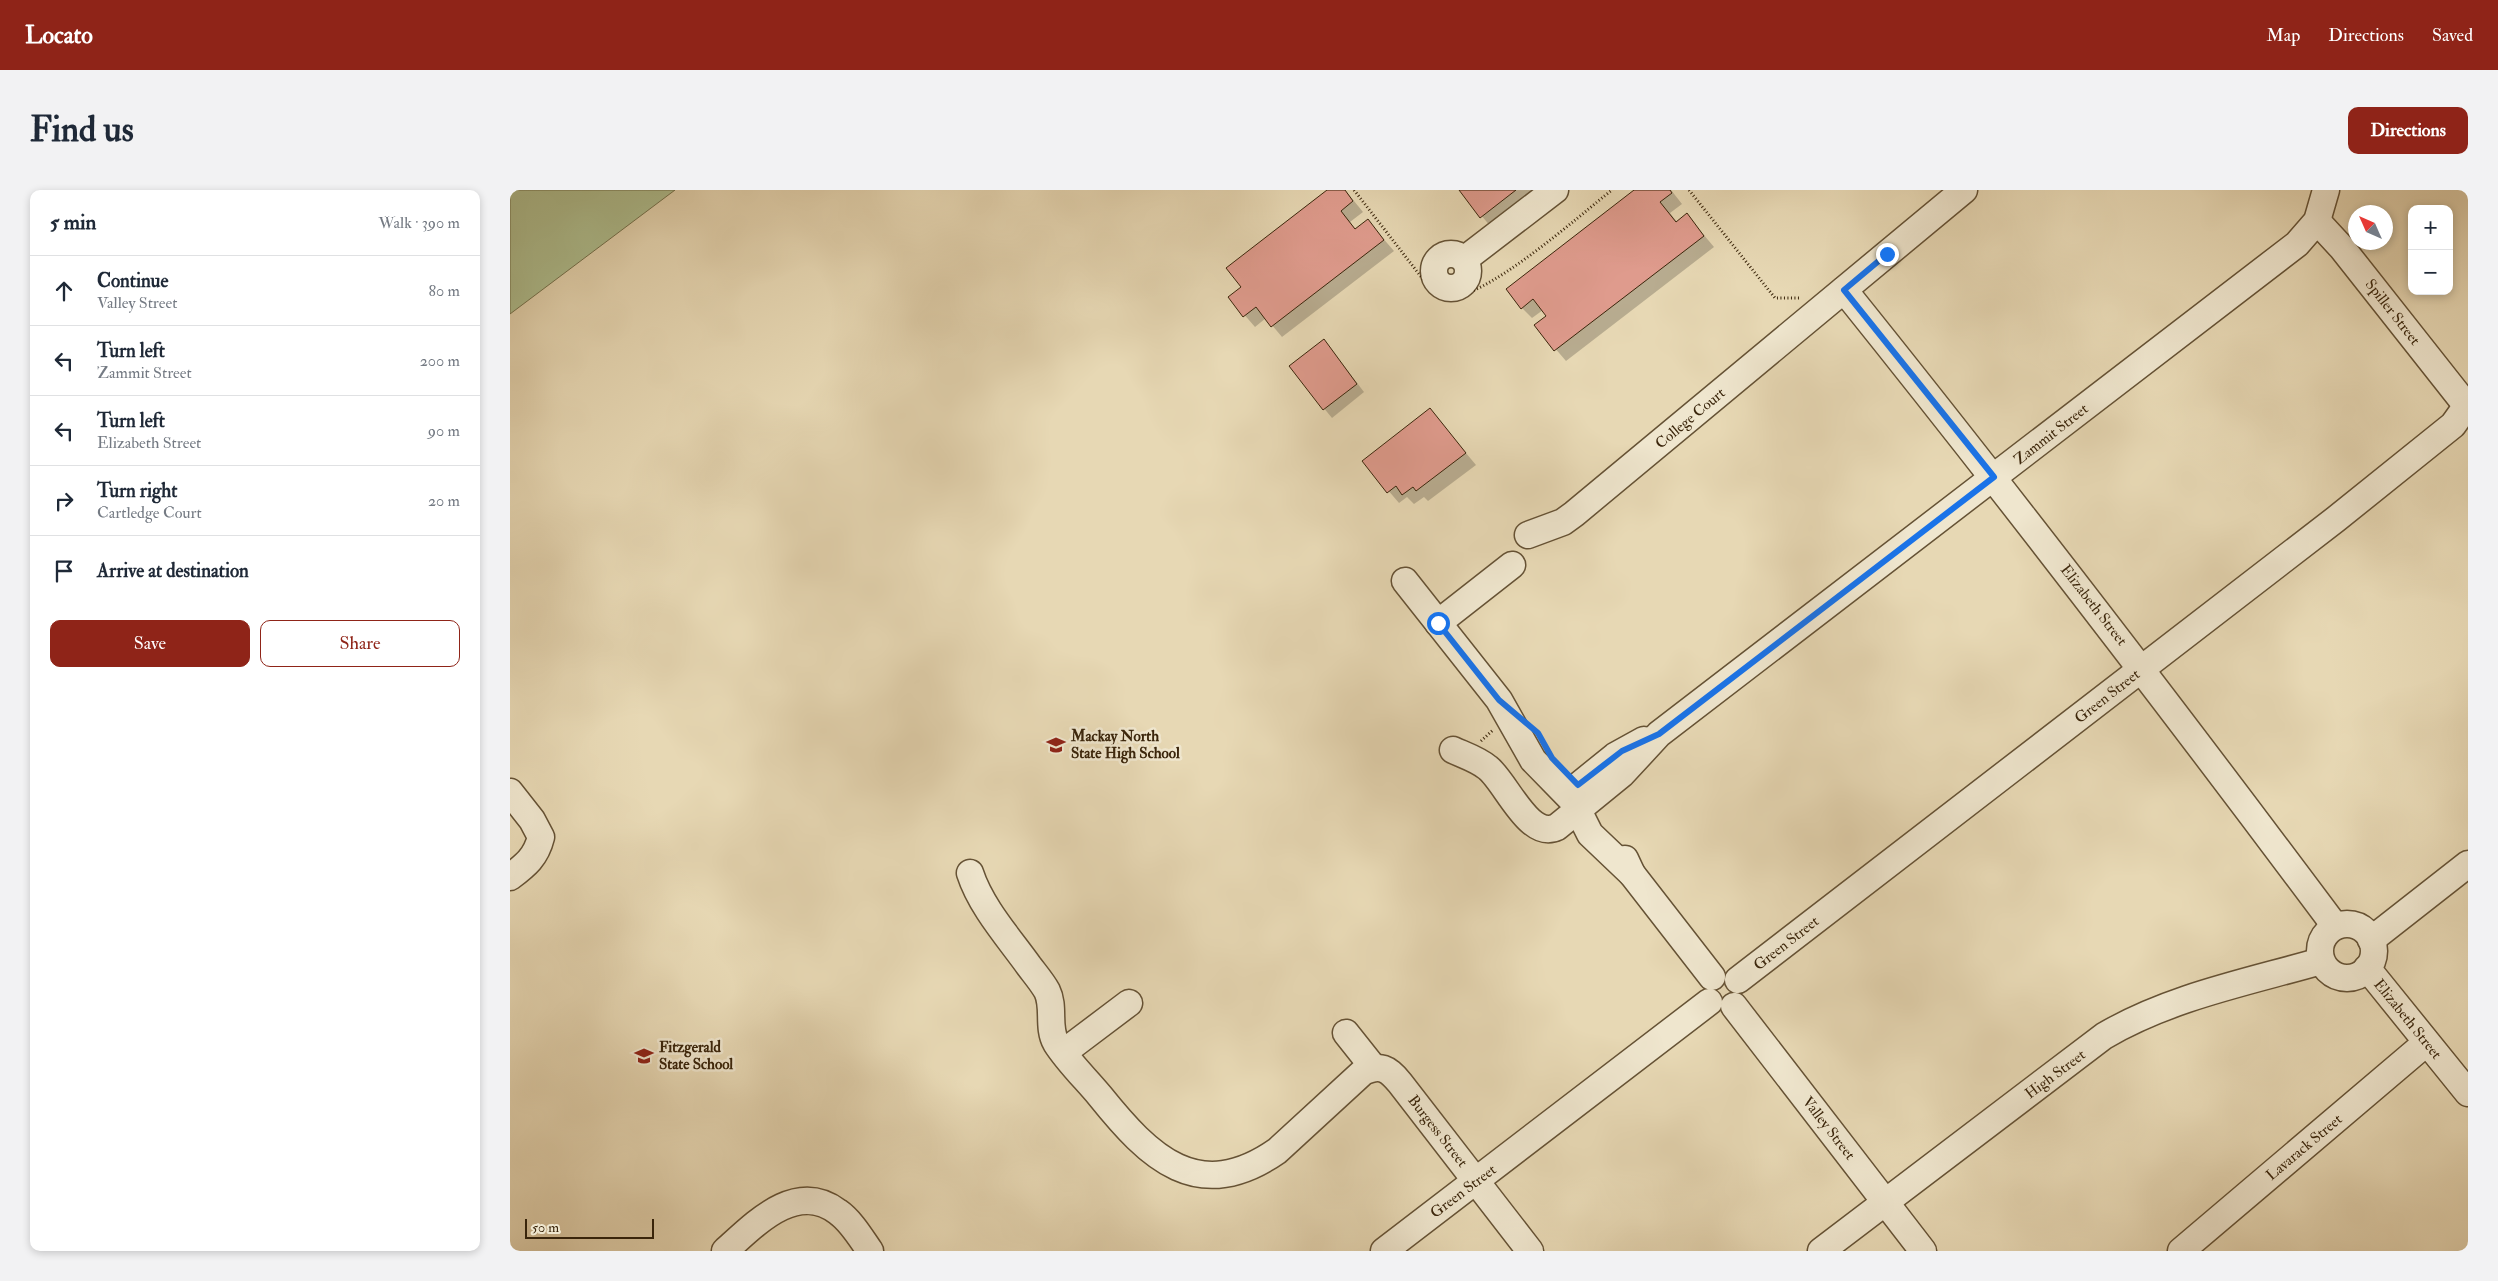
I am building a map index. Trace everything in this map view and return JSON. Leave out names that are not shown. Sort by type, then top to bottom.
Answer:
[{"type":"street","points":[[1464,259],[1555,190]]},
{"type":"street","name":"College Court","points":[[1528,535],[1563,522],[1574,514],[1964,190]]},
{"type":"street","name":"Zammit Street","points":[[1453,750],[1489,769],[1528,819],[1536,826],[1554,829],[1578,797],[1622,751],[1659,734],[2297,244],[2317,221],[2326,190]]},
{"type":"street","name":"Spiller Street","points":[[2317,221],[2342,248],[2467,404]]},
{"type":"street","name":"Elizabeth Street","points":[[1844,290],[1994,477],[2142,668],[2335,926]]},
{"type":"street","name":"Green Street","points":[[1738,980],[2454,425],[2467,404]]},
{"type":"street","points":[[1438,623],[1512,565]]},
{"type":"street","points":[[1405,581],[1499,700],[1538,733],[1578,797],[1590,834],[1632,874],[1712,977]]},
{"type":"street","points":[[510,792],[532,820],[541,838],[538,849],[531,861],[510,877]]},
{"type":"street","points":[[2371,940],[2468,864]]},
{"type":"street","points":[[970,873],[974,885],[995,919],[1047,992],[1053,1034],[1064,1052],[1139,1142],[1165,1162],[1181,1170],[1196,1173],[1227,1173],[1263,1161],[1295,1135],[1363,1072],[1373,1068],[1346,1032]]},
{"type":"street","points":[[2350,924],[2358,927],[2371,940],[2374,951],[2367,968],[2356,976],[2346,978],[2337,976],[2329,972],[2321,960],[2321,943],[2328,932],[2335,926],[2350,924]]},
{"type":"street","name":"High Street","points":[[1821,1251],[2104,1036],[2131,1020],[2160,1008],[2321,960]]},
{"type":"street","name":"Elizabeth Street","points":[[2367,968],[2468,1093]]},
{"type":"street","points":[[1717,974],[1728,974],[1738,980],[1742,991],[1738,1002],[1721,1004],[1705,992],[1708,981],[1712,977],[1717,974]]},
{"type":"street","points":[[1064,1052],[1129,1002]]},
{"type":"street","name":"Green Street","points":[[1384,1251],[1476,1181],[1721,1004]]},
{"type":"street","name":"Valley Street","points":[[1721,1004],[1886,1202],[1923,1251]]},
{"type":"street","name":"Lavarack Street","points":[[2181,1251],[2426,1043]]},
{"type":"street","name":"Burgess Street","points":[[1373,1068],[1382,1067],[1389,1070],[1530,1251]]},
{"type":"street","points":[[725,1251],[777,1208],[794,1202],[818,1202],[838,1212],[870,1251]]},
{"type":"path","points":[[1690,190],[1775,298],[1802,298]]},
{"type":"green space","points":[[510,190],[675,190],[510,314]]},
{"type":"building","points":[[1327,190],[1345,190],[1353,201],[1341,211],[1355,229],[1368,219],[1384,240],[1271,327],[1256,307],[1243,317],[1228,297],[1241,287],[1226,268]]},
{"type":"building","points":[[1459,190],[1516,190],[1480,218]]},
{"type":"building","points":[[1634,190],[1670,190],[1672,193],[1660,202],[1676,222],[1687,213],[1704,236],[1554,351],[1534,325],[1546,316],[1533,299],[1521,309],[1506,289]]},
{"type":"building","points":[[1324,339],[1357,384],[1323,410],[1289,366]]},
{"type":"building","points":[[1430,408],[1466,453],[1416,491],[1413,487],[1402,495],[1396,486],[1387,493],[1362,461]]},
{"type":"place","name":"Mackay North State High School","points":[[1056,745]]},
{"type":"place","name":"Fitzgerald State School","points":[[644,1056]]},
{"type":"route","points":[[1438,623],[1499,700],[1538,733],[1552,758],[1578,785],[1622,751],[1659,734],[1994,477],[1844,290],[1887,254]]}]
